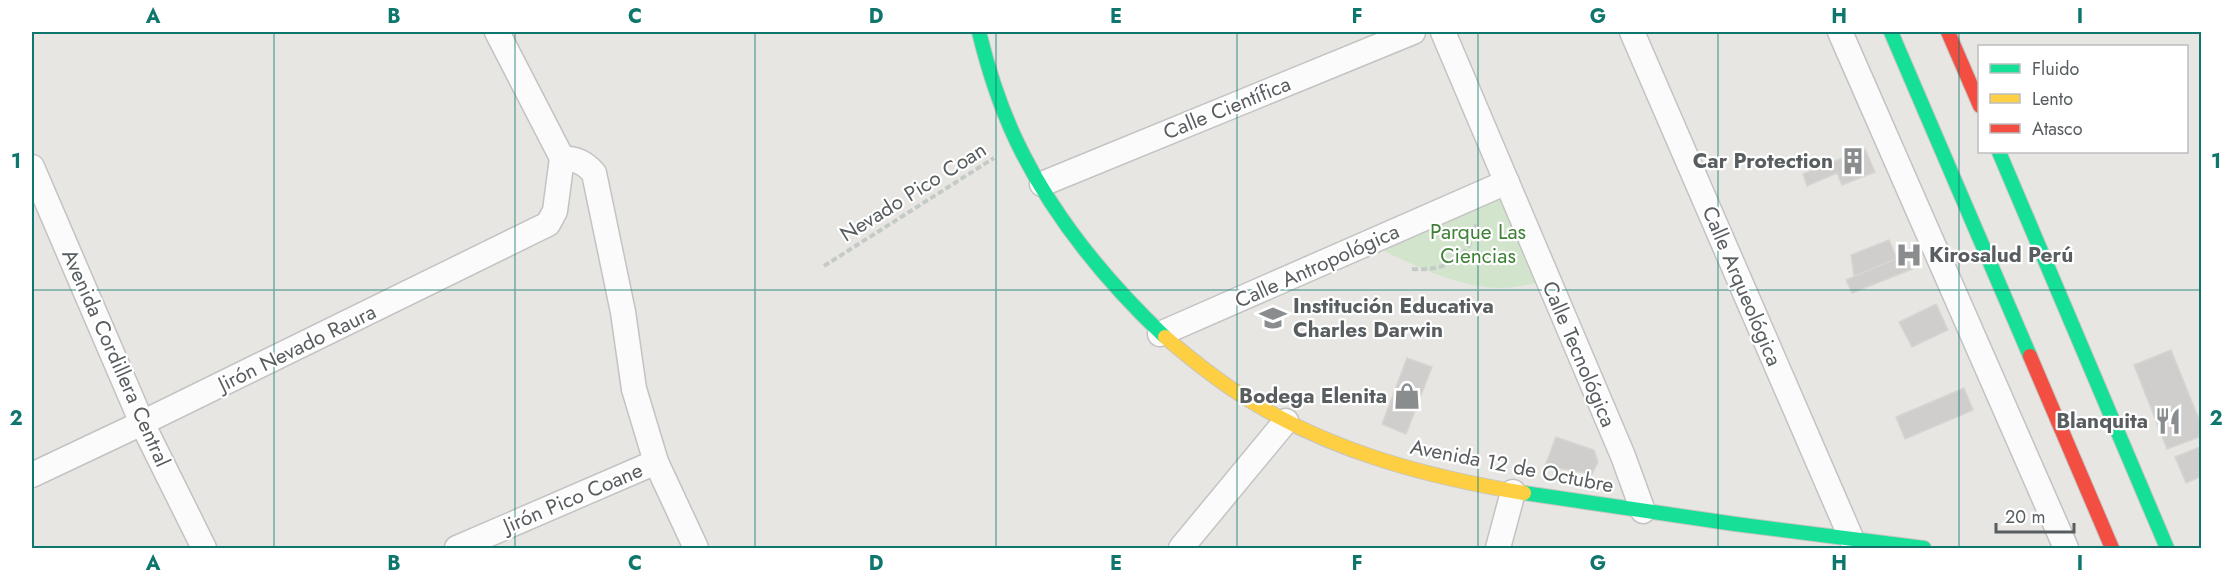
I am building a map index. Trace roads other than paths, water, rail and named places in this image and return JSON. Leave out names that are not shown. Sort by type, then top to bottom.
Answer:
[{"type":"street","points":[[497,32],[562,158],[575,159],[594,173],[623,312],[634,389],[656,462],[696,549]]},
{"type":"street","name":"Avenida 12 de Octubre","points":[[979,32],[987,65],[1018,143],[1081,246],[1117,289],[1160,334],[1229,388],[1286,421],[1332,443],[1391,464],[1513,492],[1924,549]]},
{"type":"street","name":"Calle Científica","points":[[1042,184],[1413,32]]},
{"type":"street","name":"Calle Tecnológica","points":[[1443,32],[1623,456],[1643,511]]},
{"type":"street","name":"Calle Arqueológica","points":[[1632,32],[1852,540]]},
{"type":"street","points":[[1840,32],[2066,549]]},
{"type":"street","points":[[1891,32],[2112,549]]},
{"type":"street","points":[[1948,32],[1978,101]]},
{"type":"street","points":[[1999,153],[2167,549]]},
{"type":"street","name":"Jirón Nevado Raura","points":[[32,475],[535,232],[548,224],[555,211],[562,158]]},
{"type":"street","name":"Avenida Cordillera Central","points":[[32,167],[142,423],[204,549]]},
{"type":"street","name":"Calle Antropológica","points":[[1160,334],[1507,182]]},
{"type":"street","points":[[1181,549],[1286,421]]},
{"type":"street","name":"Jirón Pico Coane","points":[[457,549],[656,462]]},
{"type":"street","points":[[1498,549],[1513,492]]},
{"type":"place","name":"Car Protection","points":[[1853,161]]},
{"type":"place","name":"Kirosalud Perú","points":[[1909,255]]},
{"type":"place","name":"Institución Educativa Charles Darwin","points":[[1273,318]]},
{"type":"place","name":"Bodega Elenita","points":[[1407,396]]},
{"type":"place","name":"Blanquita","points":[[2168,421]]},
{"type":"park label","name":"Parque Las Ciencias","points":[[1478,244]]}]
